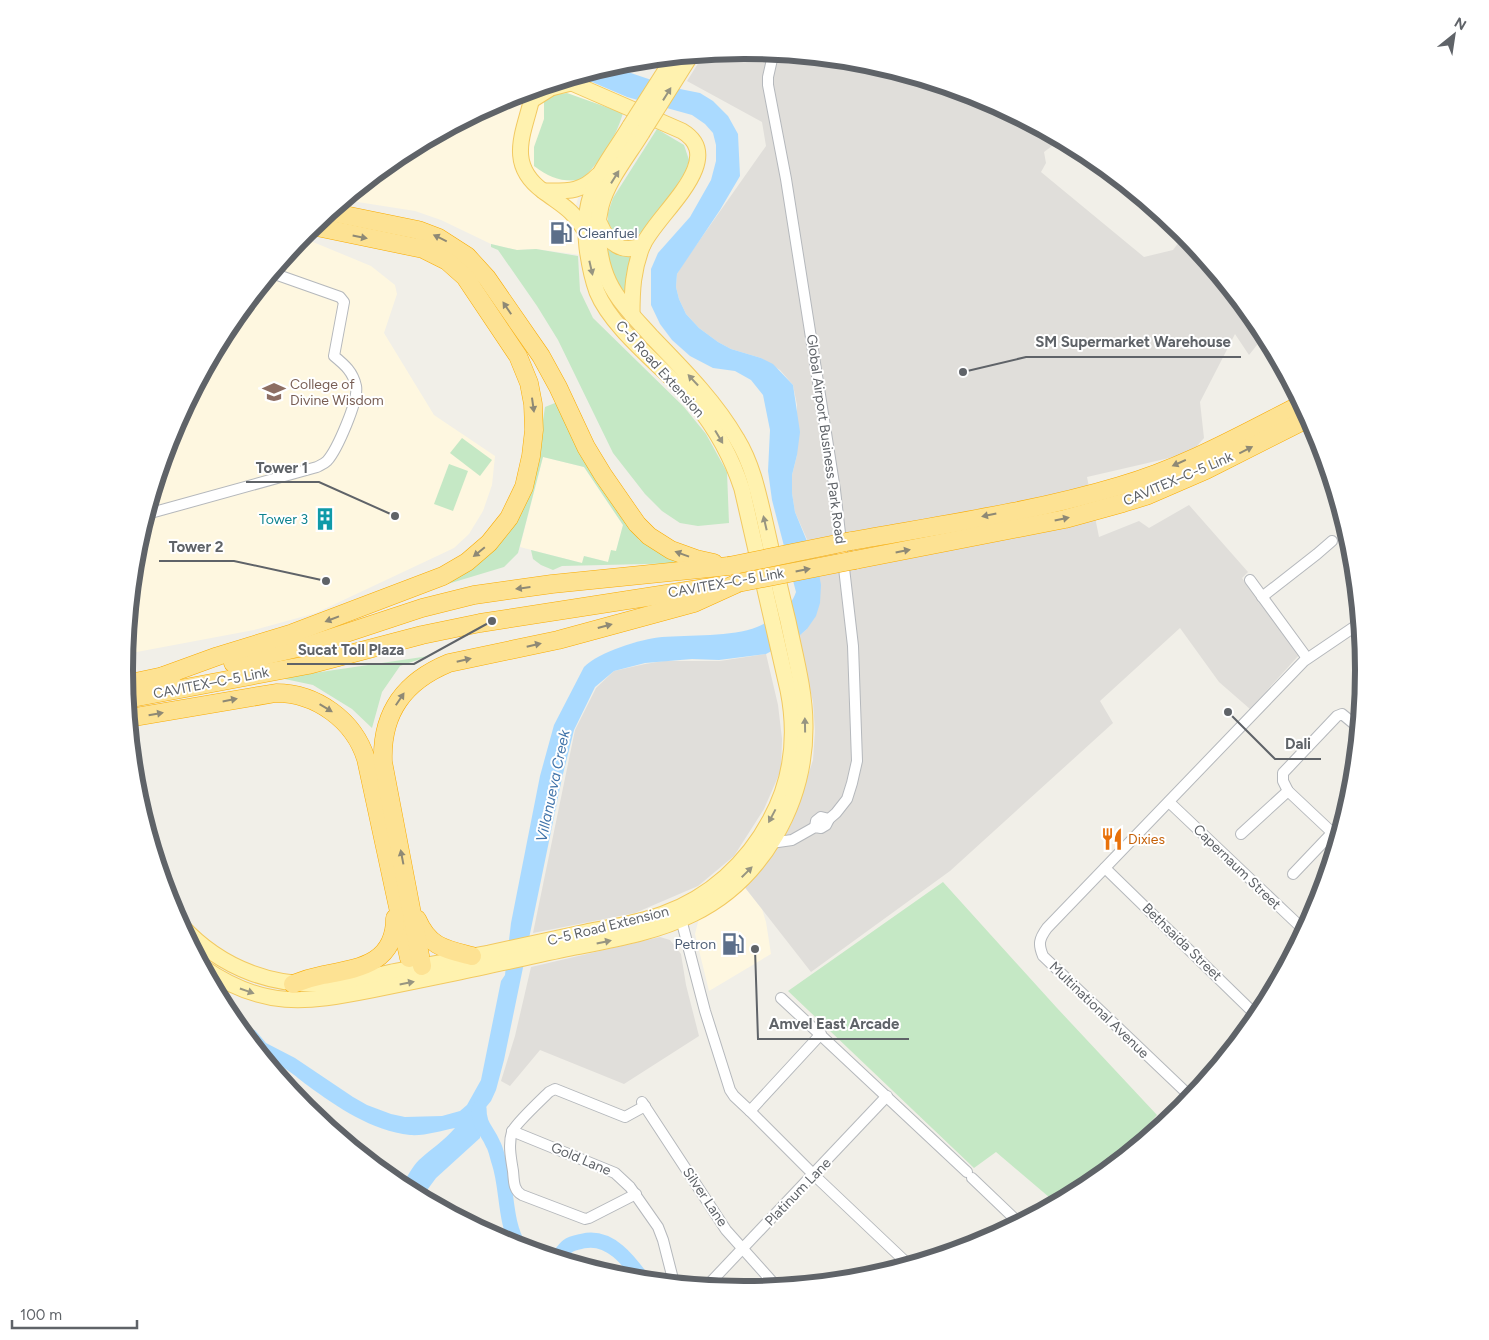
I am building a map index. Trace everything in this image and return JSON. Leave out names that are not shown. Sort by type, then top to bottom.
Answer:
[{"type":"highway","points":[[337,214],[418,230],[439,238],[467,256],[487,278],[541,356],[561,393],[586,447],[637,524],[649,536],[671,550],[696,559],[729,566]]},
{"type":"highway","points":[[163,676],[218,656],[293,634],[443,576],[467,562],[489,544],[509,518],[524,486],[531,456],[534,430],[533,404],[529,383],[515,350],[465,277],[447,261],[423,249],[322,228]]},
{"type":"highway","name":"CAVITEX–C-5 Link","points":[[134,682],[300,648],[422,608],[474,595],[552,584],[729,566],[1064,500],[1120,486],[1192,458],[1296,407]]},
{"type":"highway","name":"CAVITEX–C-5 Link","points":[[134,698],[308,665],[422,635],[480,623],[738,583],[1056,521],[1146,496],[1206,470],[1302,421]]},
{"type":"highway","points":[[416,967],[411,904],[385,774],[383,752],[385,733],[390,717],[397,702],[406,690],[427,673],[449,663],[558,640],[694,604],[738,583]]},
{"type":"highway","points":[[136,717],[276,693],[304,697],[325,707],[346,724],[364,752],[395,895],[416,967]]},
{"type":"highway","points":[[293,984],[320,975],[359,967],[382,954],[391,944],[395,932],[395,895]]},
{"type":"highway","points":[[411,904],[419,924],[433,942],[445,949],[472,956]]},
{"type":"main road","name":"C-5 Road Extension","points":[[214,974],[230,984],[253,993],[278,999],[304,1000],[348,994],[539,949],[644,920],[678,908],[707,892],[737,866],[758,841],[780,800],[792,757],[791,707],[742,490],[735,467],[712,427],[695,403],[626,333],[609,312],[598,293],[592,274],[585,231],[591,193],[602,170],[636,130],[686,62]]},
{"type":"main road","name":"C-5 Road Extension","points":[[539,949],[637,935],[681,919],[708,906],[755,864],[771,843],[783,822],[798,785],[805,740],[803,703],[784,604],[757,490],[740,442],[706,394],[622,303],[609,283],[603,264],[599,223],[602,201],[671,63]]},
{"type":"main road","points":[[574,84],[678,129],[691,137],[696,146],[698,156],[695,171],[642,245],[632,283],[632,315]]},
{"type":"main road","points":[[532,97],[523,136],[520,161],[526,176],[570,211],[585,231]]},
{"type":"main road","points":[[543,191],[568,191],[583,187],[589,184],[602,170]]},
{"type":"main road","points":[[599,223],[604,234],[616,245],[633,249],[642,245]]},
{"type":"main road","name":"C-5 Road Extension","points":[[196,940],[204,948],[236,967],[257,975],[293,984],[335,983],[472,956],[501,957]]},
{"type":"street","name":"Global Airport Business Park Road","points":[[771,843],[792,840],[815,827],[816,821],[821,817],[829,819],[836,813],[847,799],[857,760],[853,646],[835,490],[787,189],[768,85],[773,60]]},
{"type":"street","points":[[154,512],[317,467],[328,460],[356,399],[353,376],[346,366],[334,356],[344,302],[340,297],[278,275]]},
{"type":"street","points":[[1262,597],[1332,541]]},
{"type":"street","points":[[1250,580],[1307,658]]},
{"type":"street","name":"Multinational Avenue","points":[[1186,1092],[1043,956],[1038,946],[1040,937],[1307,658],[1354,627]]},
{"type":"street","points":[[1333,834],[1288,791],[1282,781],[1283,773],[1337,716],[1345,715],[1353,722]]},
{"type":"street","points":[[1241,834],[1288,791]]},
{"type":"street","name":"Capernaum Street","points":[[1170,802],[1299,926]]},
{"type":"street","points":[[1293,874],[1331,839]]},
{"type":"street","name":"Bethsaida Street","points":[[1105,868],[1252,1011]]},
{"type":"street","points":[[681,919],[705,1011],[730,1090],[814,1175],[904,1260]]},
{"type":"street","points":[[781,998],[887,1096],[1014,1218]]},
{"type":"street","points":[[750,1111],[821,1034]]},
{"type":"street","name":"Silver Lane","points":[[512,1131],[549,1092],[555,1089],[621,1116],[629,1116],[643,1104],[726,1230],[771,1280]]},
{"type":"street","name":"Platinum Lane","points":[[713,1280],[887,1096]]},
{"type":"street","points":[[512,1131],[510,1152],[514,1187],[522,1195],[585,1219],[636,1194]]},
{"type":"street","name":"Gold Lane","points":[[512,1131],[615,1173],[636,1194],[658,1227],[672,1277]]},
{"type":"shaded area","points":[[784,60],[864,70],[941,91],[978,105],[1015,122],[1055,144],[1044,152],[1046,163],[1041,172],[1144,257],[1173,250],[1180,241],[1229,298],[1260,341],[1249,355],[1235,334],[1200,402],[1204,438],[1191,453],[1087,477],[1099,537],[1139,521],[1149,528],[1189,505],[1248,572],[1242,578],[1300,654],[1250,709],[1219,682],[1180,628],[1100,701],[1113,723],[950,871],[811,972],[743,885],[769,858],[784,838],[794,818],[813,760],[815,731],[813,702],[798,637],[807,629],[813,553],[795,512],[792,493],[792,475],[797,455],[797,405],[793,385],[780,370],[761,358],[731,349],[699,328],[686,314],[676,287],[677,274],[685,261],[766,146],[762,122],[687,81],[700,61]]},
{"type":"shaded area","points":[[587,80],[627,97],[586,171],[576,205],[581,255],[536,249],[517,250],[491,244],[441,220],[415,211],[352,201],[405,162],[439,141],[511,105],[548,91]]},
{"type":"shaded area","points":[[310,241],[371,266],[395,285],[397,294],[384,333],[434,415],[495,456],[492,485],[483,511],[469,534],[454,548],[316,613],[254,630],[134,653],[138,590],[145,551],[154,512],[180,436],[215,364],[236,330],[285,267]]},
{"type":"shaded area","points":[[543,457],[584,467],[623,525],[616,551],[608,562],[584,556],[582,563],[520,547]]},
{"type":"shaded area","points":[[766,654],[778,705],[782,739],[781,770],[764,809],[734,856],[698,886],[635,913],[533,933],[575,730],[596,688],[614,671],[645,664],[664,661],[720,661]]},
{"type":"shaded area","name":"Petron","points":[[743,885],[762,909],[771,954],[709,991],[695,934],[699,918]]},
{"type":"shaded area","points":[[660,937],[670,940],[681,954],[686,985],[699,1036],[624,1084],[540,1050],[510,1086],[501,1081],[515,1036],[531,967]]},
{"type":"green space","points":[[567,93],[623,113],[606,149],[581,180],[556,178],[545,174],[534,166],[534,147],[544,119],[544,102],[553,95]]},
{"type":"green space","points":[[657,129],[684,145],[689,160],[686,171],[649,227],[637,235],[623,236],[613,230],[608,223],[608,213],[613,198]]},
{"type":"green space","points":[[491,244],[517,250],[536,249],[578,256],[580,291],[593,318],[684,407],[706,434],[727,472],[729,523],[698,526],[680,523],[662,511],[645,494],[613,453],[558,340],[498,250],[491,247]]},
{"type":"green space","points":[[607,247],[636,253],[626,300],[614,277]]},
{"type":"green space","points":[[555,403],[639,540],[656,551],[687,563],[562,566],[553,570],[541,565],[533,559],[531,550],[582,563],[584,556],[608,562],[611,550],[616,551],[623,525],[584,467],[543,457],[518,553],[504,567],[431,589],[485,556],[538,453],[545,407]]},
{"type":"green space","points":[[462,438],[492,460],[480,476],[450,453]]},
{"type":"green space","points":[[449,464],[468,471],[453,511],[434,504]]},
{"type":"green space","points":[[429,656],[400,666],[382,692],[372,728],[352,709],[313,685],[280,678]]},
{"type":"green space","points":[[943,882],[1157,1115],[1137,1137],[1138,1138],[1117,1155],[1051,1199],[996,1152],[974,1168],[788,991]]},
{"type":"water","name":"Villanueva Creek","points":[[624,70],[675,88],[700,93],[713,101],[728,116],[738,134],[740,176],[720,210],[677,274],[676,287],[686,314],[699,328],[731,349],[761,358],[773,364],[793,385],[800,432],[792,475],[792,493],[795,512],[818,568],[821,585],[820,603],[816,616],[807,629],[798,637],[766,654],[719,660],[692,659],[645,663],[614,671],[595,687],[574,730],[562,778],[504,1060],[496,1090],[491,1101],[482,1112],[480,1138],[436,1178],[426,1191],[406,1179],[416,1163],[455,1128],[427,1134],[410,1135],[382,1129],[356,1117],[330,1102],[279,1066],[251,1030],[255,1030],[266,1043],[295,1058],[367,1105],[405,1117],[442,1116],[460,1111],[467,1105],[481,1080],[501,981],[505,975],[511,923],[540,776],[554,725],[584,667],[609,651],[643,640],[662,637],[736,633],[757,627],[785,609],[796,592],[772,500],[768,471],[770,430],[763,395],[751,380],[735,371],[713,368],[690,356],[672,340],[660,324],[651,305],[651,269],[658,253],[690,217],[711,180],[716,161],[716,145],[713,133],[705,124],[692,115],[627,97],[587,80]]},
{"type":"waterway","points":[[479,1108],[482,1124],[494,1146],[502,1172],[508,1216],[514,1236]]},
{"type":"waterway","points":[[562,1253],[573,1243],[593,1240],[602,1242],[618,1251],[637,1272]]},
{"type":"place","name":"Cleanfuel","points":[[561,233]]},
{"type":"place","name":"SM Supermarket Warehouse","points":[[963,372]]},
{"type":"place","name":"College of Divine Wisdom","points":[[274,392]]},
{"type":"place","name":"Tower 1","points":[[395,516]]},
{"type":"place","name":"Tower 3","points":[[325,519]]},
{"type":"place","name":"Tower 2","points":[[326,581]]},
{"type":"place","name":"Sucat Toll Plaza","points":[[492,621]]},
{"type":"place","name":"Dali","points":[[1228,712]]},
{"type":"place","name":"Dixies","points":[[1112,839]]},
{"type":"place","name":"Petron","points":[[733,944]]},
{"type":"place","name":"Amvel East Arcade","points":[[755,949]]}]
